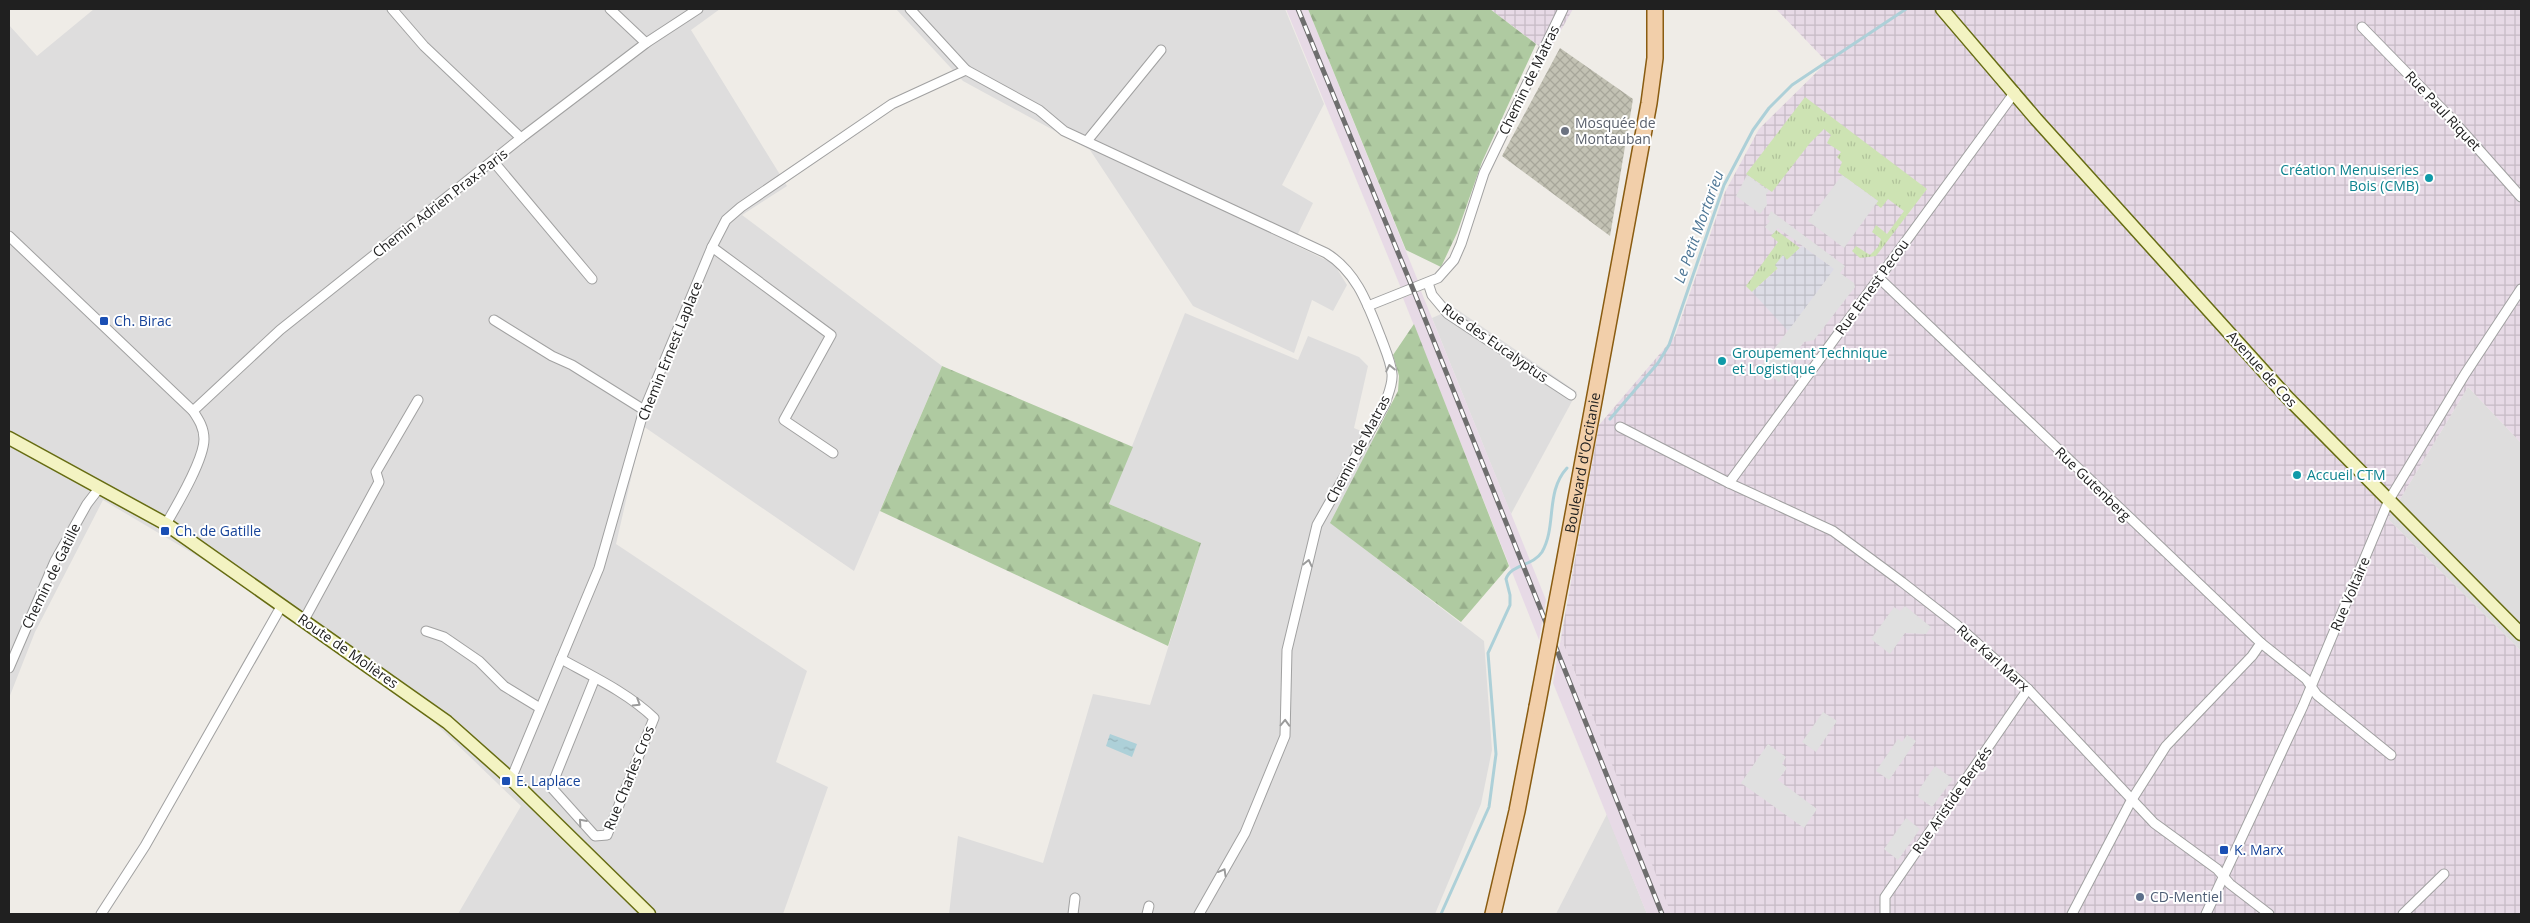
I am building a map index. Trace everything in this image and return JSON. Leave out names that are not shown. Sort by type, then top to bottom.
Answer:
[{"type":"main road","name":"Boulevard d'Occitanie","points":[[1493,914],[1517,811],[1645,127],[1655,58],[1655,9]]},
{"type":"street","points":[[392,9],[424,46],[521,138]]},
{"type":"street","points":[[610,9],[646,43]]},
{"type":"street","name":"Chemin Adrien Prax-Paris","points":[[193,411],[280,330],[521,138],[646,43],[698,9]]},
{"type":"street","points":[[910,9],[966,70],[1038,110],[1064,131],[1326,253],[1351,274],[1368,306]]},
{"type":"street","name":"Chemin de Matras","points":[[1199,914],[1245,833],[1285,736],[1287,650],[1317,525],[1385,404],[1391,387],[1392,374],[1390,364],[1368,306],[1438,278],[1454,260],[1484,173],[1563,9]]},
{"type":"street","name":"Avenue de Cos","points":[[1942,9],[2287,397],[2521,634]]},
{"type":"street","name":"Rue Paul Riquet","points":[[2362,26],[2449,116],[2521,197]]},
{"type":"street","points":[[1086,141],[1160,50]]},
{"type":"street","name":"Chemin Ernest Laplace","points":[[511,779],[599,568],[644,410],[712,247],[726,220],[741,207],[892,104],[966,70]]},
{"type":"street","name":"Rue Ernest Pecou","points":[[1729,482],[2015,92]]},
{"type":"street","points":[[493,161],[592,279]]},
{"type":"street","points":[[9,236],[193,411],[203,430],[204,446],[198,463],[166,524]]},
{"type":"street","points":[[712,247],[831,335],[784,420],[833,453]]},
{"type":"street","name":"Rue Gutenberg","points":[[1879,278],[2261,643],[2306,680],[2317,695],[2392,755]]},
{"type":"street","name":"Rue des Eucalyptus","points":[[1428,283],[1432,295],[1448,314],[1571,395]]},
{"type":"street","name":"Rue Voltaire","points":[[2206,914],[2311,686],[2389,500],[2465,374],[2521,289]]},
{"type":"street","points":[[494,320],[552,356],[572,364],[644,410]]},
{"type":"street","points":[[304,620],[379,482],[376,472],[418,400]]},
{"type":"street","points":[[1620,426],[1729,482]]},
{"type":"street","name":"Route de Molières","points":[[9,438],[166,524],[447,722],[511,779],[649,914]]},
{"type":"street","name":"Rue Karl Marx","points":[[1729,482],[1833,531],[1957,624],[2028,689],[2131,801],[2154,823],[2217,869],[2230,884],[2269,914]]},
{"type":"street","name":"Chemin de Gatille","points":[[9,668],[55,562],[87,504],[100,487]]},
{"type":"street","points":[[101,914],[146,846],[282,605]]},
{"type":"street","points":[[426,631],[444,637],[479,662],[504,686],[540,708]]},
{"type":"street","points":[[2072,914],[2131,801],[2166,746],[2252,656],[2261,643]]},
{"type":"street","name":"Rue Charles Cros","points":[[561,659],[595,678],[643,707],[654,718],[606,835],[595,836],[551,787],[595,678]]},
{"type":"street","name":"Rue Aristide Bergés","points":[[1885,914],[1886,897],[2028,689]]},
{"type":"street","points":[[2403,914],[2444,874]]},
{"type":"street","points":[[1073,914],[1075,898]]},
{"type":"shaded area","points":[[94,9],[720,9],[691,30],[787,186],[742,215],[942,366],[854,571],[643,426],[616,544],[807,671],[776,762],[828,787],[783,914],[458,914],[521,806],[414,703],[199,557],[103,500],[35,632],[9,698],[9,25],[37,56]]},
{"type":"shaded area","points":[[896,9],[1285,9],[1324,104],[1282,185],[1313,203],[1293,244],[1334,264],[1347,285],[1333,311],[1312,300],[1294,353],[1193,306],[1090,150],[963,81]]},
{"type":"shaded area","points":[[1286,9],[1308,9],[1418,281],[1401,288]]},
{"type":"shaded area","points":[[1490,9],[1573,9],[1548,53]]},
{"type":"shaded area","points":[[1776,9],[2521,9],[2521,443],[2468,387],[2388,519],[2521,651],[2521,914],[1671,914],[1561,638],[1599,425],[1675,336],[1725,192],[1759,129],[1827,62]]},
{"type":"shaded area","points":[[1560,48],[1633,99],[1610,236],[1502,156]]},
{"type":"shaded area","points":[[1747,175],[1769,191],[1766,194],[1767,205],[1760,214],[1736,196]]},
{"type":"shaded area","points":[[1842,175],[1878,201],[1844,248],[1808,221]]},
{"type":"shaded area","points":[[1771,211],[1845,266],[1840,273],[1854,283],[1855,287],[1814,340],[1804,342],[1796,353],[1796,358],[1779,382],[1760,368],[1834,269],[1778,228],[1773,234],[1765,227],[1770,221],[1767,219]]},
{"type":"shaded area","points":[[1802,246],[1834,269],[1788,331],[1752,292],[1778,269],[1775,265],[1783,255],[1787,260]]},
{"type":"shaded area","points":[[1421,291],[1546,600],[1539,640],[1403,298]]},
{"type":"shaded area","points":[[1455,308],[1577,392],[1511,514],[1432,318]]},
{"type":"shaded area","points":[[1185,313],[1298,360],[1308,336],[1359,357],[1368,366],[1354,428],[1375,437],[1331,523],[1484,641],[1492,750],[1481,804],[1435,914],[949,914],[958,836],[1043,863],[1093,694],[1150,705],[1201,543],[1109,504]]},
{"type":"shaded area","points":[[2468,387],[2521,443],[2521,651],[2388,519]]},
{"type":"shaded area","points":[[1905,606],[1931,627],[1926,634],[1905,633],[1890,654],[1871,639],[1894,607],[1900,611]]},
{"type":"shaded area","points":[[1561,638],[1671,914],[1647,914],[1553,683]]},
{"type":"shaded area","points":[[1823,712],[1837,721],[1816,752],[1802,742]]},
{"type":"shaded area","points":[[1907,735],[1916,741],[1889,780],[1876,771],[1898,739],[1902,742]]},
{"type":"shaded area","points":[[1768,744],[1786,757],[1782,764],[1787,768],[1778,780],[1817,809],[1804,828],[1741,783]]},
{"type":"shaded area","points":[[1935,766],[1953,779],[1932,807],[1918,797],[1920,788]]},
{"type":"shaded area","points":[[1607,814],[1647,914],[1556,914]]},
{"type":"shaded area","points":[[1906,818],[1920,829],[1898,860],[1884,849]]},
{"type":"green space","points":[[1308,9],[1490,9],[1536,44],[1482,162],[1457,233],[1441,267],[1406,250]]},
{"type":"green space","points":[[1805,97],[1927,189],[1876,256],[1860,258],[1852,251],[1856,246],[1870,255],[1878,247],[1881,239],[1872,232],[1876,225],[1887,234],[1904,211],[1888,199],[1881,208],[1876,204],[1878,201],[1838,172],[1842,162],[1837,157],[1841,152],[1827,143],[1831,135],[1824,129],[1810,143],[1772,192],[1746,174]]},
{"type":"green space","points":[[1776,230],[1800,248],[1752,292],[1746,286],[1778,242],[1771,236]]},
{"type":"green space","points":[[1414,324],[1509,566],[1461,622],[1330,523],[1398,391],[1399,376],[1393,355]]},
{"type":"green space","points":[[942,366],[1133,447],[1109,504],[1201,543],[1168,646],[880,511]]},
{"type":"water","points":[[1110,734],[1137,744],[1132,757],[1106,746]]},
{"type":"waterway","name":"Le Petit Mortarieu","points":[[1610,419],[1658,363],[1669,345],[1724,185],[1753,130],[1769,108],[1792,85],[1906,9]]},
{"type":"waterway","name":"Le Petit Mortarieu","points":[[1441,914],[1489,807],[1496,754],[1488,653],[1510,605],[1510,595],[1506,579],[1512,570],[1533,560],[1542,552],[1549,531],[1553,498],[1560,477],[1567,468]]},
{"type":"railway","points":[[1298,9],[1413,289],[1662,914]]},
{"type":"place","name":"Mosquée de Montauban","points":[[1565,131]]},
{"type":"place","name":"Création Menuiseries Bois (CMB)","points":[[2429,178]]},
{"type":"place","name":"Ch. Birac","points":[[104,321]]},
{"type":"place","name":"Groupement Technique et Logistique","points":[[1722,361]]},
{"type":"place","name":"Accueil CTM","points":[[2297,475]]},
{"type":"place","name":"Ch. de Gatille","points":[[165,531]]},
{"type":"place","name":"E. Laplace","points":[[506,781]]},
{"type":"place","name":"K. Marx","points":[[2224,850]]},
{"type":"place","name":"CD-Mentiel","points":[[2140,897]]}]
